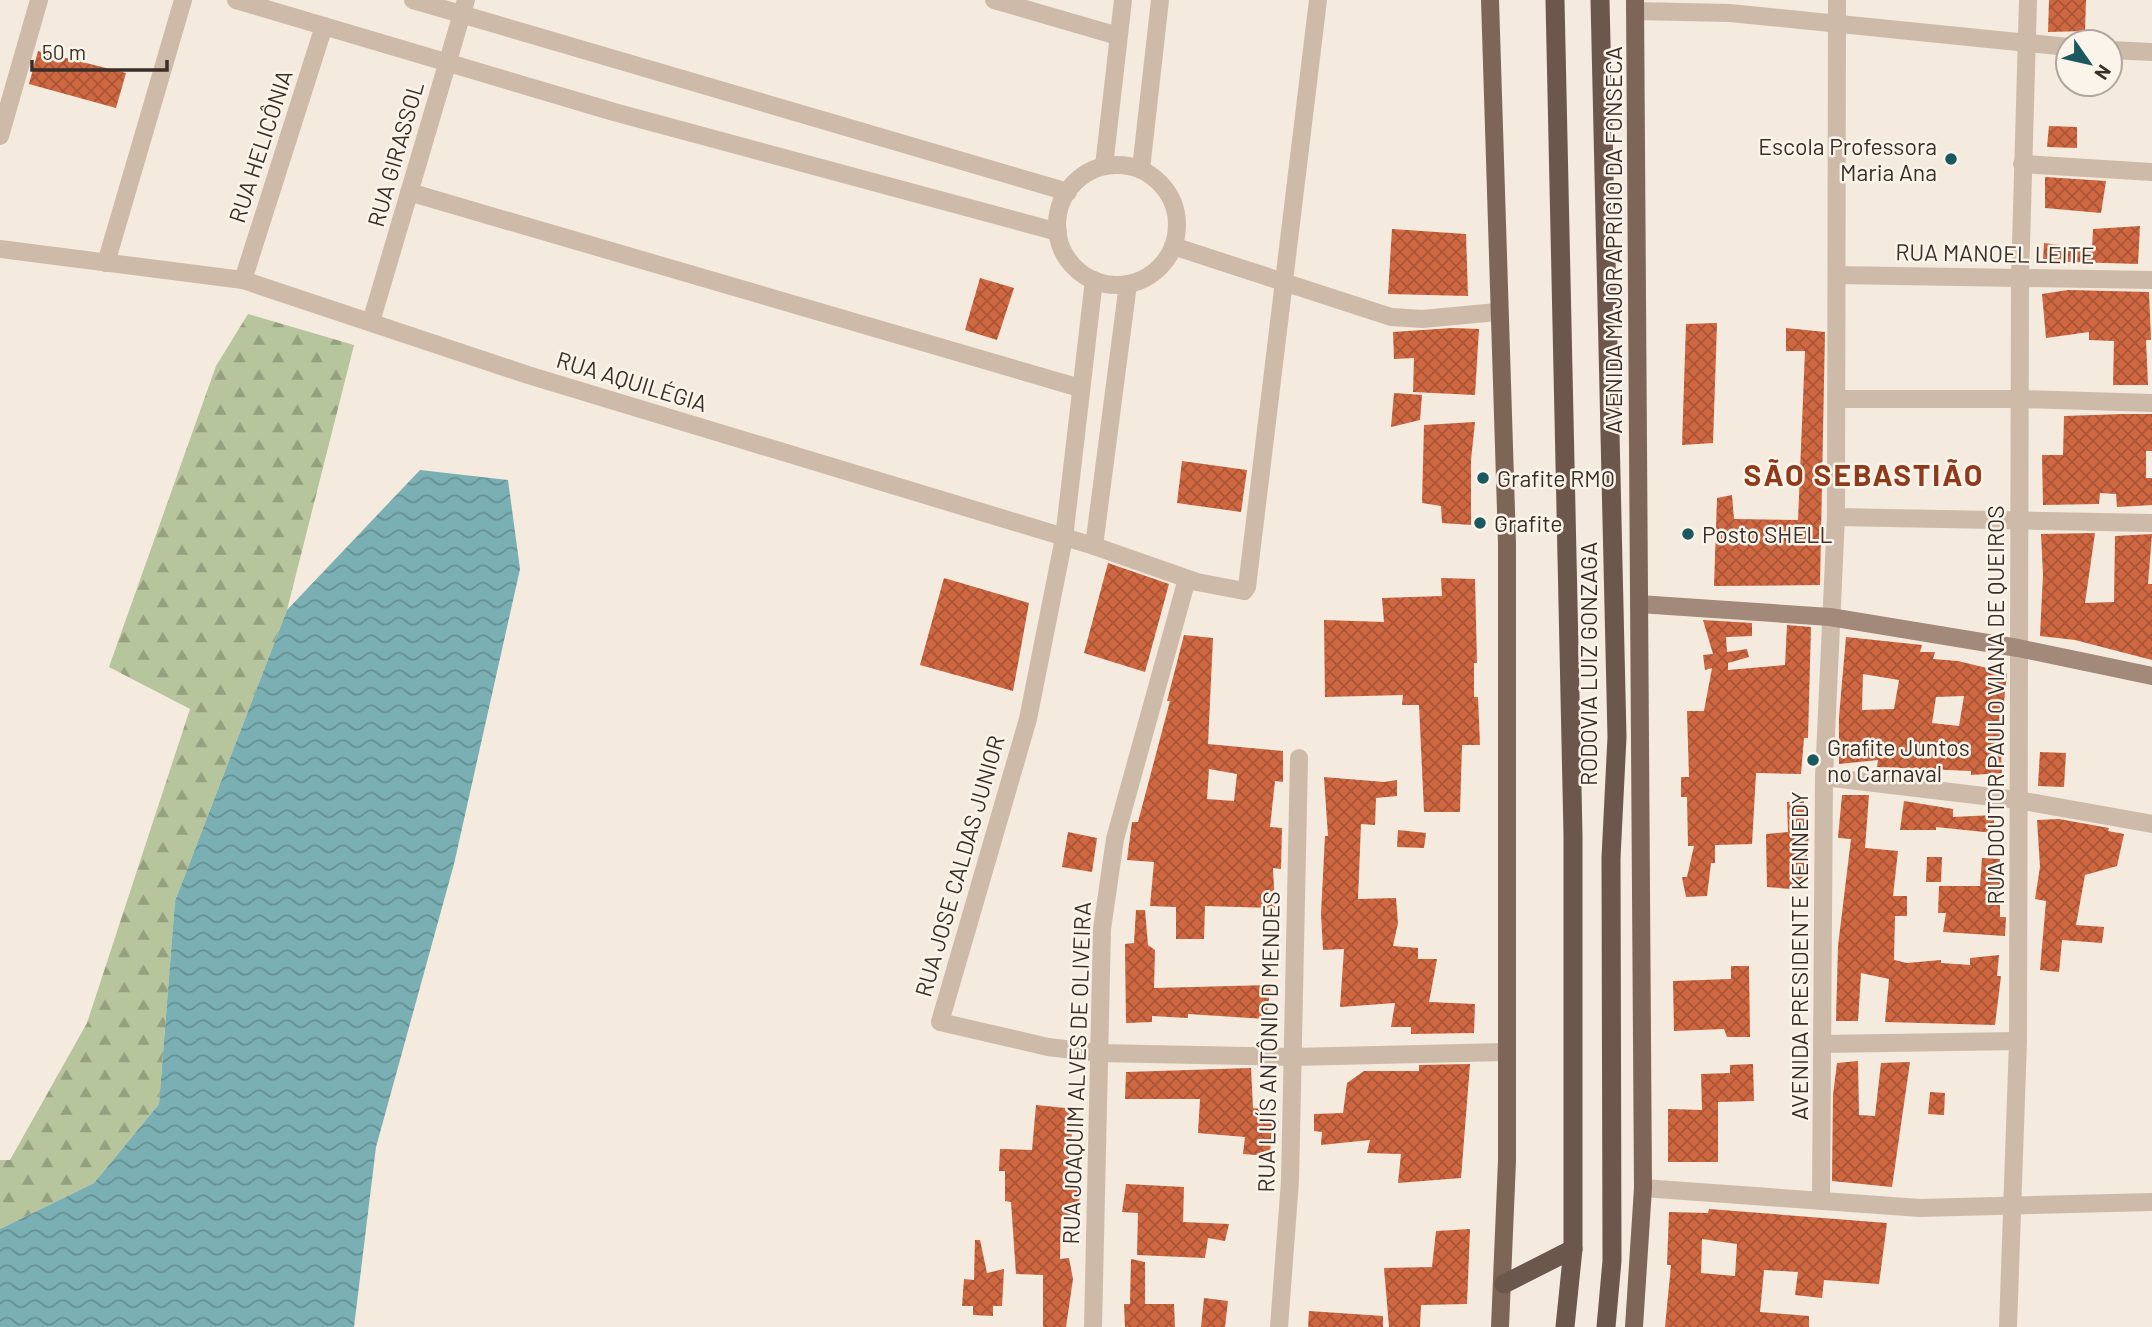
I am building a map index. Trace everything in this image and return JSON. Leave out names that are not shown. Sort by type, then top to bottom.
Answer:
[{"type":"highway","name":"RODOVIA LUIZ GONZAGA","points":[[1555,0],[1573,835],[1573,1249],[1565,1327]]},
{"type":"highway","name":"RODOVIA LUIZ GONZAGA","points":[[1600,0],[1617,737],[1611,858],[1612,1261],[1606,1327]]},
{"type":"highway","points":[[1504,1284],[1573,1249]]},
{"type":"main road","points":[[1490,0],[1497,312],[1507,543],[1507,1161],[1504,1284],[1500,1327]]},
{"type":"main road","name":"AVENIDA MAJOR APRIGIO DA FONSECA","points":[[1634,1327],[1643,1188],[1635,6]]},
{"type":"main road","points":[[1639,604],[1830,617],[2018,648],[2152,676]]},
{"type":"street","points":[[0,136],[39,0]]},
{"type":"street","points":[[106,263],[183,0]]},
{"type":"street","points":[[236,0],[614,112],[1058,232]]},
{"type":"street","points":[[413,0],[464,8],[1068,192]]},
{"type":"street","points":[[994,0],[1118,36]]},
{"type":"street","points":[[1104,166],[1123,0]]},
{"type":"street","points":[[1141,169],[1160,0]]},
{"type":"street","points":[[1284,284],[1318,0]]},
{"type":"street","name":"AVENIDA PRESIDENTE KENNEDY","points":[[1821,1199],[1824,777],[1836,517],[1838,399],[1837,0]]},
{"type":"street","name":"RUA DOUTOR PAULO VIANA DE QUEIROS","points":[[2008,1327],[2018,1041],[2018,648],[2022,518],[2020,279],[2028,0]]},
{"type":"street","points":[[1635,6],[1730,7],[1836,24],[2054,46]]},
{"type":"street","name":"RUA GIRASSOL","points":[[371,322],[464,8]]},
{"type":"street","name":"RUA HELICÔNIA","points":[[243,280],[324,26]]},
{"type":"street","points":[[2124,51],[2152,52]]},
{"type":"street","points":[[2022,164],[2152,172]]},
{"type":"street","points":[[1123,165],[1141,169],[1162,186],[1175,209],[1177,228],[1173,246],[1155,270],[1128,284],[1111,285],[1094,280],[1070,261],[1058,232],[1058,218],[1068,192],[1078,180],[1104,166],[1123,165]]},
{"type":"street","points":[[409,192],[1080,388]]},
{"type":"street","points":[[1173,246],[1284,284],[1404,320],[1497,312]]},
{"type":"street","name":"RUA AQUILÉGIA","points":[[0,249],[243,280],[528,375],[1094,546],[1187,579],[1244,591],[1247,587],[1284,284]]},
{"type":"street","name":"RUA MANOEL LEITE","points":[[1837,275],[2152,280]]},
{"type":"street","points":[[1064,538],[1094,280]]},
{"type":"street","points":[[1094,546],[1128,284]]},
{"type":"street","points":[[1838,399],[2020,399],[2152,403]]},
{"type":"street","points":[[1836,517],[2022,518],[2152,523]]},
{"type":"street","name":"RUA JOSE CALDAS JUNIOR","points":[[1064,538],[1028,719],[940,1021],[1048,1047],[1099,1053],[1293,1057],[1505,1052]]},
{"type":"street","name":"RUA JOAQUIM ALVES DE OLIVEIRA","points":[[1093,1327],[1102,929],[1115,839],[1187,579]]},
{"type":"street","name":"RUA LUÍS ANTÔNIO D MENDES","points":[[1279,1327],[1290,1181],[1298,758]]},
{"type":"street","points":[[1824,777],[2018,800],[2152,824]]},
{"type":"street","points":[[1822,1044],[2018,1041]]},
{"type":"street","points":[[1643,1188],[1920,1208],[2152,1202]]},
{"type":"green space","points":[[248,314],[354,345],[287,610],[175,901],[159,1104],[94,1183],[0,1229],[0,1160],[10,1160],[87,1023],[190,709],[109,667],[216,366]]},
{"type":"water","points":[[420,470],[508,480],[520,569],[454,864],[376,1147],[354,1327],[0,1327],[0,1229],[94,1183],[159,1104],[175,901],[287,610]]},
{"type":"building","points":[[2049,0],[2086,0],[2085,28],[2054,28],[2054,32],[2048,32]]},
{"type":"building","points":[[38,51],[126,73],[116,108],[29,84]]},
{"type":"building","points":[[2049,126],[2077,127],[2077,148],[2047,147]]},
{"type":"building","points":[[2045,177],[2106,181],[2101,213],[2045,208]]},
{"type":"building","points":[[2140,226],[2138,264],[2043,261],[2044,243],[2092,249],[2093,229]]},
{"type":"building","points":[[1392,229],[1466,234],[1468,296],[1388,294]]},
{"type":"building","points":[[980,278],[1014,288],[997,340],[965,330]]},
{"type":"building","points":[[2068,290],[2149,292],[2151,340],[2146,340],[2148,385],[2113,385],[2114,341],[2089,340],[2089,332],[2046,338],[2042,294]]},
{"type":"building","points":[[1717,323],[1713,443],[1682,445],[1686,324]]},
{"type":"building","points":[[1786,328],[1825,332],[1820,585],[1714,586],[1717,498],[1732,495],[1734,519],[1798,520],[1805,351],[1786,351]]},
{"type":"building","points":[[1479,329],[1475,395],[1413,392],[1414,358],[1394,359],[1393,332]]},
{"type":"building","points":[[1394,393],[1422,395],[1420,420],[1391,427]]},
{"type":"building","points":[[2152,414],[2152,451],[2146,451],[2146,478],[2152,478],[2152,505],[2117,507],[2116,494],[2100,493],[2099,504],[2043,505],[2042,455],[2063,455],[2064,416]]},
{"type":"building","points":[[1475,422],[1471,460],[1471,525],[1442,523],[1441,506],[1422,503],[1424,425]]},
{"type":"building","points":[[1182,461],[1247,470],[1241,512],[1177,503]]},
{"type":"building","points":[[2095,533],[2085,603],[2114,602],[2115,536],[2152,534],[2148,584],[2152,584],[2152,660],[2075,640],[2040,636],[2043,575],[2041,534]]},
{"type":"building","points":[[1108,563],[1169,584],[1145,672],[1084,653]]},
{"type":"building","points":[[944,578],[1029,603],[1013,691],[920,665]]},
{"type":"building","points":[[1441,578],[1475,579],[1477,663],[1474,663],[1474,697],[1478,697],[1480,745],[1462,745],[1460,812],[1424,812],[1419,705],[1402,705],[1403,695],[1325,697],[1324,620],[1384,622],[1382,598],[1442,596]]},
{"type":"building","points":[[1703,620],[1752,623],[1752,636],[1726,637],[1727,652],[1747,649],[1749,657],[1728,663],[1728,670],[1785,665],[1787,625],[1811,627],[1808,738],[1804,738],[1801,774],[1756,773],[1752,844],[1715,845],[1715,863],[1711,863],[1707,896],[1686,897],[1682,877],[1687,877],[1694,846],[1688,846],[1687,797],[1681,797],[1681,777],[1689,777],[1687,711],[1704,711],[1712,668],[1705,670],[1703,655],[1713,654]]},
{"type":"building","points":[[1184,635],[1213,638],[1208,744],[1283,751],[1283,782],[1275,781],[1270,827],[1282,828],[1281,869],[1273,868],[1275,908],[1205,906],[1204,939],[1176,939],[1176,907],[1150,906],[1154,862],[1127,860],[1132,822],[1138,822],[1170,701],[1167,701]],"holes":[[[1209,769],[1237,774],[1234,801],[1207,799]]]},
{"type":"building","points":[[1846,637],[1922,645],[1920,652],[1935,652],[1933,659],[1958,661],[2007,673],[2003,712],[1999,712],[2002,773],[1971,775],[1971,771],[1877,767],[1878,760],[1839,764],[1839,717]],"holes":[[[1863,674],[1899,680],[1894,709],[1862,710]],[[1964,696],[1959,726],[1932,723],[1936,697]]]},
{"type":"building","points":[[2040,752],[2066,753],[2064,787],[2038,786]]},
{"type":"building","points":[[1324,777],[1384,782],[1397,780],[1397,796],[1376,798],[1375,825],[1361,824],[1358,899],[1396,898],[1398,923],[1393,946],[1418,948],[1418,959],[1437,959],[1429,1002],[1475,1004],[1474,1033],[1411,1034],[1411,1027],[1391,1027],[1395,1003],[1340,1007],[1344,949],[1323,950],[1321,914],[1325,836],[1328,836]]},
{"type":"building","points":[[1842,795],[1869,795],[1865,848],[1898,851],[1893,896],[1907,896],[1907,916],[1895,916],[1894,960],[1907,963],[1941,960],[1941,963],[1970,965],[1970,958],[1999,955],[1997,976],[2001,976],[1995,1025],[1885,1022],[1889,979],[1861,973],[1858,1021],[1836,1021],[1838,946],[1851,839],[1838,838]]},
{"type":"building","points":[[1804,800],[1804,831],[1809,831],[1804,890],[1767,887],[1766,834],[1788,832],[1787,802]]},
{"type":"building","points":[[1904,801],[1953,809],[1953,817],[1994,815],[1994,833],[1936,827],[1936,830],[1900,830]]},
{"type":"building","points":[[2059,819],[2109,828],[2108,831],[2124,834],[2117,866],[2085,875],[2076,925],[2104,927],[2102,943],[2062,940],[2059,972],[2040,970],[2046,901],[2035,899],[2040,867],[2037,820]]},
{"type":"building","points":[[1398,830],[1426,833],[1424,848],[1397,847]]},
{"type":"building","points":[[1068,832],[1097,838],[1092,872],[1062,867]]},
{"type":"building","points":[[1927,857],[1942,857],[1941,882],[1926,882]]},
{"type":"building","points":[[1982,858],[2000,859],[2000,917],[2006,917],[2005,936],[1943,932],[1946,913],[1938,913],[1939,886],[1980,886]]},
{"type":"building","points":[[1136,910],[1145,910],[1148,945],[1155,950],[1154,988],[1271,985],[1266,1019],[1188,1014],[1188,1018],[1152,1016],[1152,1022],[1126,1023],[1125,944],[1134,943]]},
{"type":"building","points":[[1731,966],[1749,966],[1750,1037],[1727,1037],[1724,1029],[1674,1031],[1673,981],[1731,979]]},
{"type":"building","points":[[1858,1061],[1859,1115],[1875,1116],[1881,1063],[1910,1062],[1892,1187],[1832,1181],[1833,1095],[1837,1063]]},
{"type":"building","points":[[1470,1064],[1461,1178],[1398,1183],[1401,1154],[1367,1153],[1370,1140],[1321,1145],[1322,1132],[1314,1131],[1314,1114],[1343,1113],[1347,1083],[1364,1071],[1419,1071],[1419,1065]]},
{"type":"building","points":[[1753,1064],[1754,1101],[1718,1102],[1718,1162],[1668,1162],[1668,1109],[1702,1110],[1701,1074],[1730,1073],[1730,1065]]},
{"type":"building","points":[[1251,1068],[1253,1108],[1273,1110],[1270,1156],[1243,1154],[1245,1137],[1198,1133],[1200,1099],[1125,1099],[1126,1072]]},
{"type":"building","points":[[1930,1092],[1945,1093],[1944,1115],[1928,1114]]},
{"type":"building","points":[[1036,1105],[1075,1109],[1066,1183],[1081,1185],[1077,1219],[1061,1217],[1060,1259],[1069,1258],[1073,1279],[1066,1327],[1043,1327],[1043,1275],[1016,1274],[1011,1202],[1005,1201],[1005,1171],[999,1171],[1000,1149],[1032,1150]]},
{"type":"building","points":[[1126,1184],[1184,1187],[1183,1222],[1229,1224],[1225,1241],[1208,1238],[1205,1258],[1137,1255],[1138,1213],[1122,1212]]},
{"type":"building","points":[[1709,1209],[1887,1223],[1879,1284],[1824,1280],[1822,1298],[1795,1295],[1798,1272],[1764,1270],[1760,1312],[1809,1316],[1809,1327],[1665,1327],[1671,1265],[1667,1265],[1669,1212],[1708,1213]],"holes":[[[1702,1239],[1737,1244],[1735,1276],[1701,1273]]]},
{"type":"building","points":[[1470,1229],[1467,1304],[1421,1305],[1420,1327],[1389,1327],[1384,1268],[1432,1267],[1436,1231]]},
{"type":"building","points":[[975,1240],[980,1240],[987,1273],[1004,1269],[1002,1306],[993,1306],[993,1316],[973,1315],[973,1306],[962,1306],[964,1279],[974,1280]]},
{"type":"building","points":[[1131,1259],[1145,1262],[1145,1304],[1174,1304],[1175,1327],[1125,1327],[1124,1304],[1130,1304]]},
{"type":"building","points":[[1204,1298],[1228,1301],[1225,1327],[1201,1327]]},
{"type":"building","points":[[1309,1311],[1383,1316],[1383,1327],[1308,1327]]},
{"type":"place","name":"Escola Professora Maria Ana","points":[[1951,159]]},
{"type":"place","name":"Grafite RMO","points":[[1483,478]]},
{"type":"place","name":"Grafite","points":[[1480,523]]},
{"type":"place","name":"Posto SHELL","points":[[1688,534]]},
{"type":"place","name":"Grafite Juntos no Carnaval","points":[[1813,760]]},
{"type":"district","name":"SÃO SEBASTIÃO","points":[[1864,474]]}]
